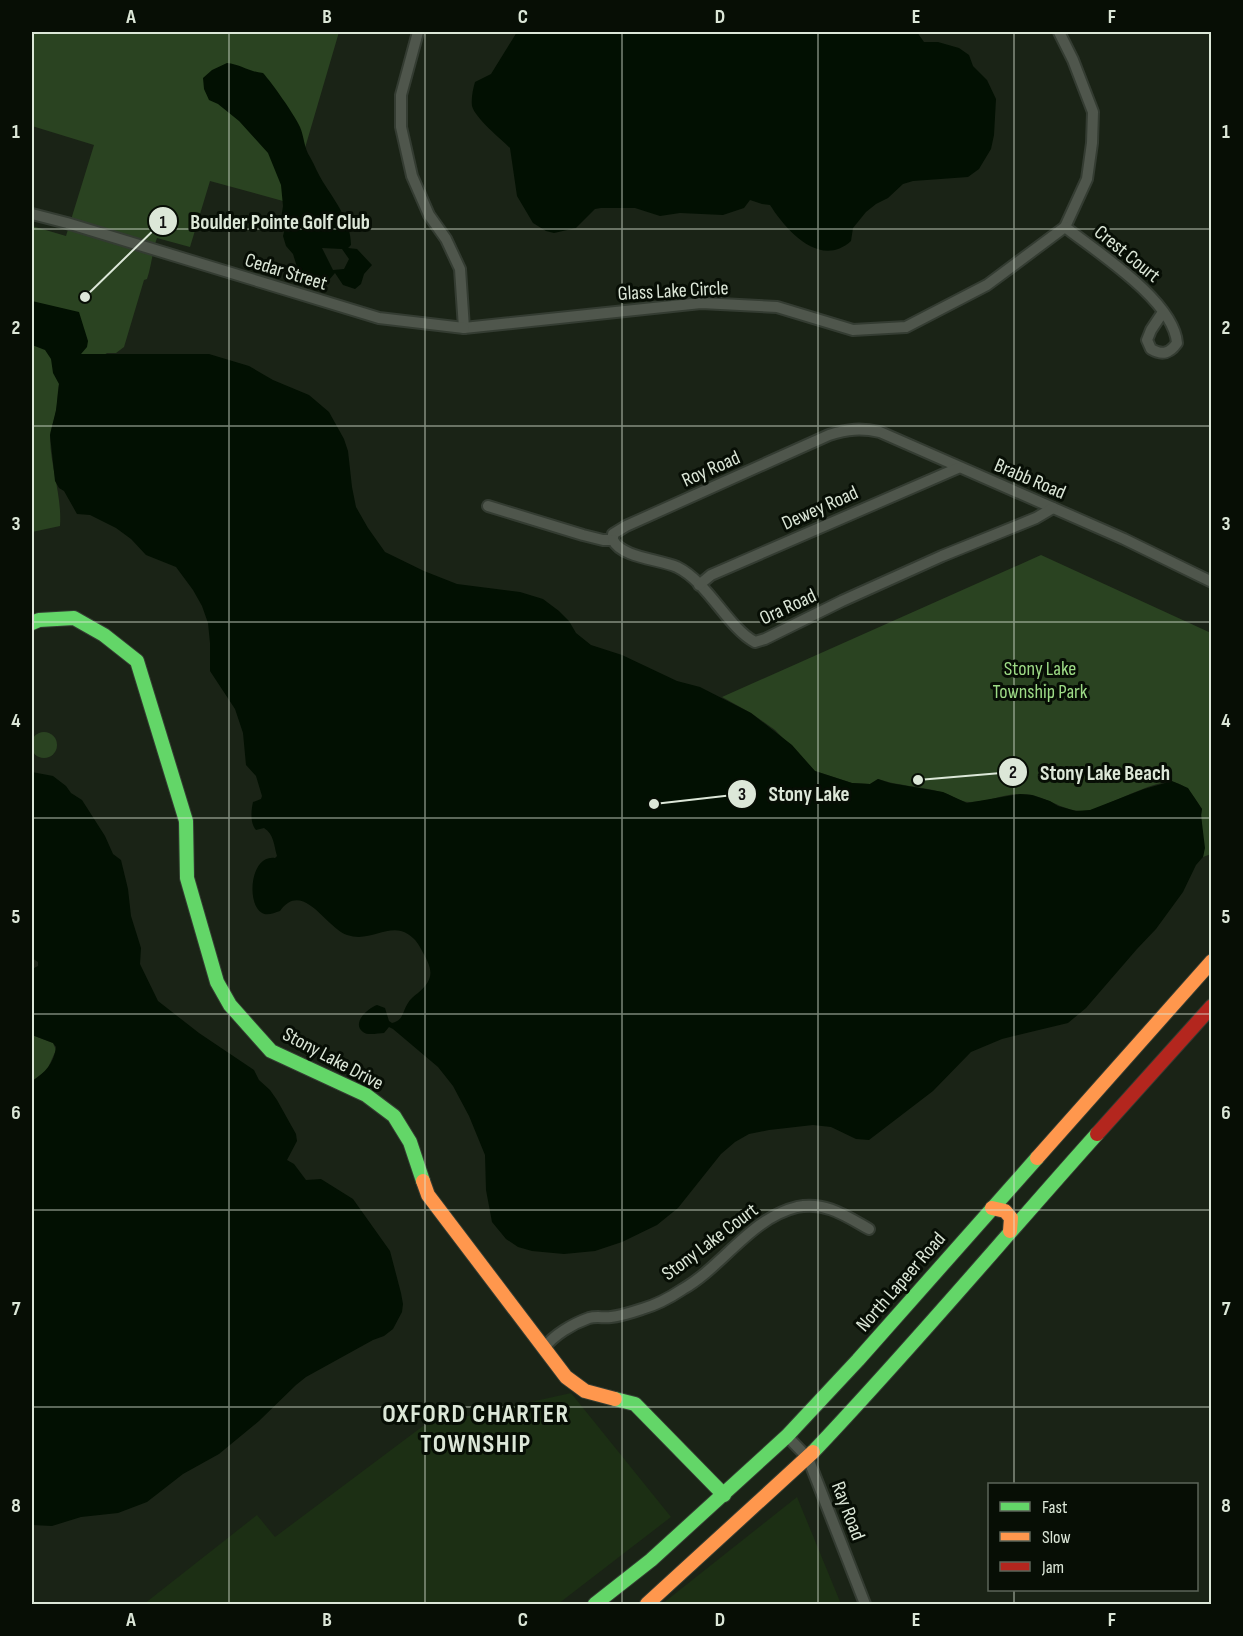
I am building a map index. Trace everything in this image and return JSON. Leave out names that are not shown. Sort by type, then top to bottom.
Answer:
[{"type":"main road","name":"Stony Lake Drive","points":[[32,623],[39,620],[74,618],[104,635],[137,661],[186,821],[187,878],[217,982],[230,1005],[271,1051],[366,1095],[394,1116],[410,1142],[428,1195],[566,1377],[585,1391],[635,1404],[724,1495]]},
{"type":"main road","name":"North Lapeer Road","points":[[595,1605],[651,1560],[787,1436],[858,1360],[1212,961]]},
{"type":"main road","points":[[647,1605],[808,1458],[888,1373],[1212,1006]]},
{"type":"main road","points":[[992,1208],[1005,1210],[1011,1218],[1011,1231]]},
{"type":"street","points":[[418,32],[401,95],[401,127],[412,176],[429,215],[446,239],[460,270],[464,328]]},
{"type":"street","name":"Glass Lake Circle","points":[[464,328],[701,303],[777,307],[853,330],[906,327],[987,285],[1065,227],[1087,179],[1093,112],[1073,60],[1059,32]]},
{"type":"street","name":"Cedar Street","points":[[32,214],[379,318],[464,328]]},
{"type":"street","name":"Crest Court","points":[[1065,227],[1150,293],[1163,312]]},
{"type":"street","name":"Brabb Road","points":[[829,435],[854,428],[880,432],[1124,539],[1212,582]]},
{"type":"street","name":"Roy Road","points":[[613,540],[613,534],[626,526],[829,435]]},
{"type":"street","name":"Dewey Road","points":[[699,585],[717,572],[958,468]]},
{"type":"street","name":"Ora Road","points":[[488,506],[583,535],[613,540],[619,548],[640,557],[678,567],[714,599],[746,637],[755,642],[936,559],[1036,518],[1053,508]]},
{"type":"street","name":"Stony Lake Court","points":[[544,1348],[552,1339],[590,1317],[612,1317],[644,1309],[684,1289],[715,1266],[757,1227],[773,1216],[798,1207],[820,1206],[837,1211],[869,1229]]},
{"type":"street","name":"Ray Road","points":[[787,1436],[808,1458],[865,1605]]},
{"type":"shaded area","points":[[517,32],[917,32],[924,42],[938,42],[959,48],[969,55],[973,66],[987,80],[996,99],[991,149],[979,169],[968,177],[913,181],[903,184],[888,198],[866,212],[853,228],[851,241],[839,249],[828,251],[816,249],[805,243],[794,235],[770,205],[750,200],[744,208],[723,215],[680,213],[660,216],[635,208],[595,209],[576,228],[554,233],[533,223],[517,196],[510,148],[483,122],[472,106],[475,82],[491,74]]},
{"type":"shaded area","points":[[227,63],[263,73],[288,107],[300,127],[308,153],[321,179],[345,220],[351,245],[348,248],[357,249],[372,265],[364,274],[361,284],[355,289],[343,285],[335,273],[329,280],[323,282],[297,267],[283,236],[285,228],[281,219],[283,206],[281,185],[268,153],[239,121],[218,104],[209,100],[204,89],[203,78],[212,70]],"holes":[[[322,248],[342,249],[349,259],[344,269],[333,270]]]},
{"type":"shaded area","points":[[32,301],[79,312],[88,341],[87,347],[81,354],[209,354],[249,366],[273,380],[309,395],[329,412],[344,439],[348,451],[356,507],[385,552],[457,584],[520,592],[543,599],[559,611],[576,633],[591,645],[622,655],[677,681],[700,687],[751,713],[792,745],[815,771],[852,783],[870,784],[878,779],[943,792],[967,803],[1020,794],[1032,795],[1076,811],[1090,810],[1172,781],[1188,788],[1202,809],[1205,848],[1203,857],[1196,865],[1183,892],[1156,929],[1086,1008],[1068,1023],[1002,1039],[971,1052],[933,1091],[869,1140],[856,1139],[831,1127],[813,1125],[749,1134],[721,1154],[678,1208],[657,1225],[622,1242],[595,1251],[564,1254],[532,1251],[518,1247],[506,1239],[492,1222],[486,1190],[485,1155],[469,1116],[453,1086],[438,1067],[393,1029],[389,1027],[384,1033],[370,1034],[363,1032],[360,1028],[362,1016],[377,1005],[385,1008],[389,1021],[392,1023],[399,1020],[410,1000],[428,982],[429,967],[416,941],[405,932],[395,930],[362,937],[347,935],[339,931],[314,908],[297,900],[271,914],[262,913],[257,908],[252,891],[256,871],[267,859],[277,856],[270,834],[264,828],[256,830],[253,824],[251,813],[253,802],[261,799],[262,796],[256,776],[246,765],[243,733],[235,709],[210,671],[208,623],[202,606],[176,567],[146,555],[131,539],[116,528],[90,515],[77,514],[64,491],[55,481],[50,435],[59,384],[53,373],[51,359],[45,350],[32,345]]},
{"type":"shaded area","points":[[32,772],[53,776],[82,800],[105,836],[113,854],[121,860],[131,916],[141,948],[140,964],[158,1001],[199,1033],[254,1070],[259,1080],[277,1100],[296,1134],[297,1141],[287,1160],[294,1164],[306,1180],[321,1179],[353,1199],[390,1251],[403,1304],[402,1312],[393,1329],[384,1336],[306,1377],[219,1454],[183,1474],[147,1502],[118,1513],[81,1517],[52,1526],[32,1525],[32,1081],[48,1067],[56,1047],[53,1043],[32,1035],[32,969],[38,966],[38,962],[32,958]]},
{"type":"shaded area","points":[[571,1393],[671,1517],[558,1604],[144,1604],[257,1515],[275,1537],[423,1426]]},
{"type":"shaded area","points":[[797,1497],[841,1604],[662,1604]]},
{"type":"green space","points":[[32,32],[339,32],[300,165],[283,201],[210,181],[190,247],[157,238],[147,279],[144,280],[124,347],[116,353],[107,353],[59,384],[57,409],[50,439],[60,526],[32,532],[32,226],[66,236],[94,145],[32,126]]},
{"type":"green space","name":"Stony Lake Township Park","points":[[1041,555],[1211,633],[1211,854],[1203,857],[1202,809],[1190,792],[1173,782],[1156,784],[1091,810],[1082,811],[1030,795],[1015,794],[984,801],[967,802],[941,792],[878,779],[870,784],[852,783],[815,771],[775,730],[722,697]]},
{"type":"green space","points":[[44,732],[53,736],[57,745],[53,754],[44,758],[35,754],[31,745],[35,736]]},
{"type":"green space","points":[[32,1035],[53,1043],[56,1050],[47,1070],[32,1081]]},
{"type":"traffic: fast","points":[[32,623],[39,620],[74,618],[104,635],[137,661],[186,821],[187,878],[217,982],[230,1005],[271,1051],[366,1095],[394,1116],[410,1142],[423,1181]]},
{"type":"traffic: fast","points":[[813,1452],[921,1334],[1097,1134]]},
{"type":"traffic: fast","points":[[595,1604],[651,1560],[787,1436],[858,1360],[1037,1158]]},
{"type":"traffic: fast","points":[[615,1399],[635,1404],[724,1495]]},
{"type":"traffic: slow","points":[[1037,1158],[1212,961]]},
{"type":"traffic: slow","points":[[423,1181],[428,1195],[566,1377],[585,1391],[615,1399]]},
{"type":"traffic: slow","points":[[992,1208],[1005,1211],[1011,1218],[1010,1231]]},
{"type":"traffic: slow","points":[[647,1604],[813,1452]]},
{"type":"traffic: jam","points":[[1097,1134],[1212,1006]]},
{"type":"place","name":"Boulder Pointe Golf Club","points":[[85,297]]},
{"type":"place","name":"Stony Lake Beach","points":[[918,780]]},
{"type":"place","name":"Stony Lake","points":[[654,804]]},
{"type":"district","name":"OXFORD CHARTER TOWNSHIP","points":[[476,1429]]}]
